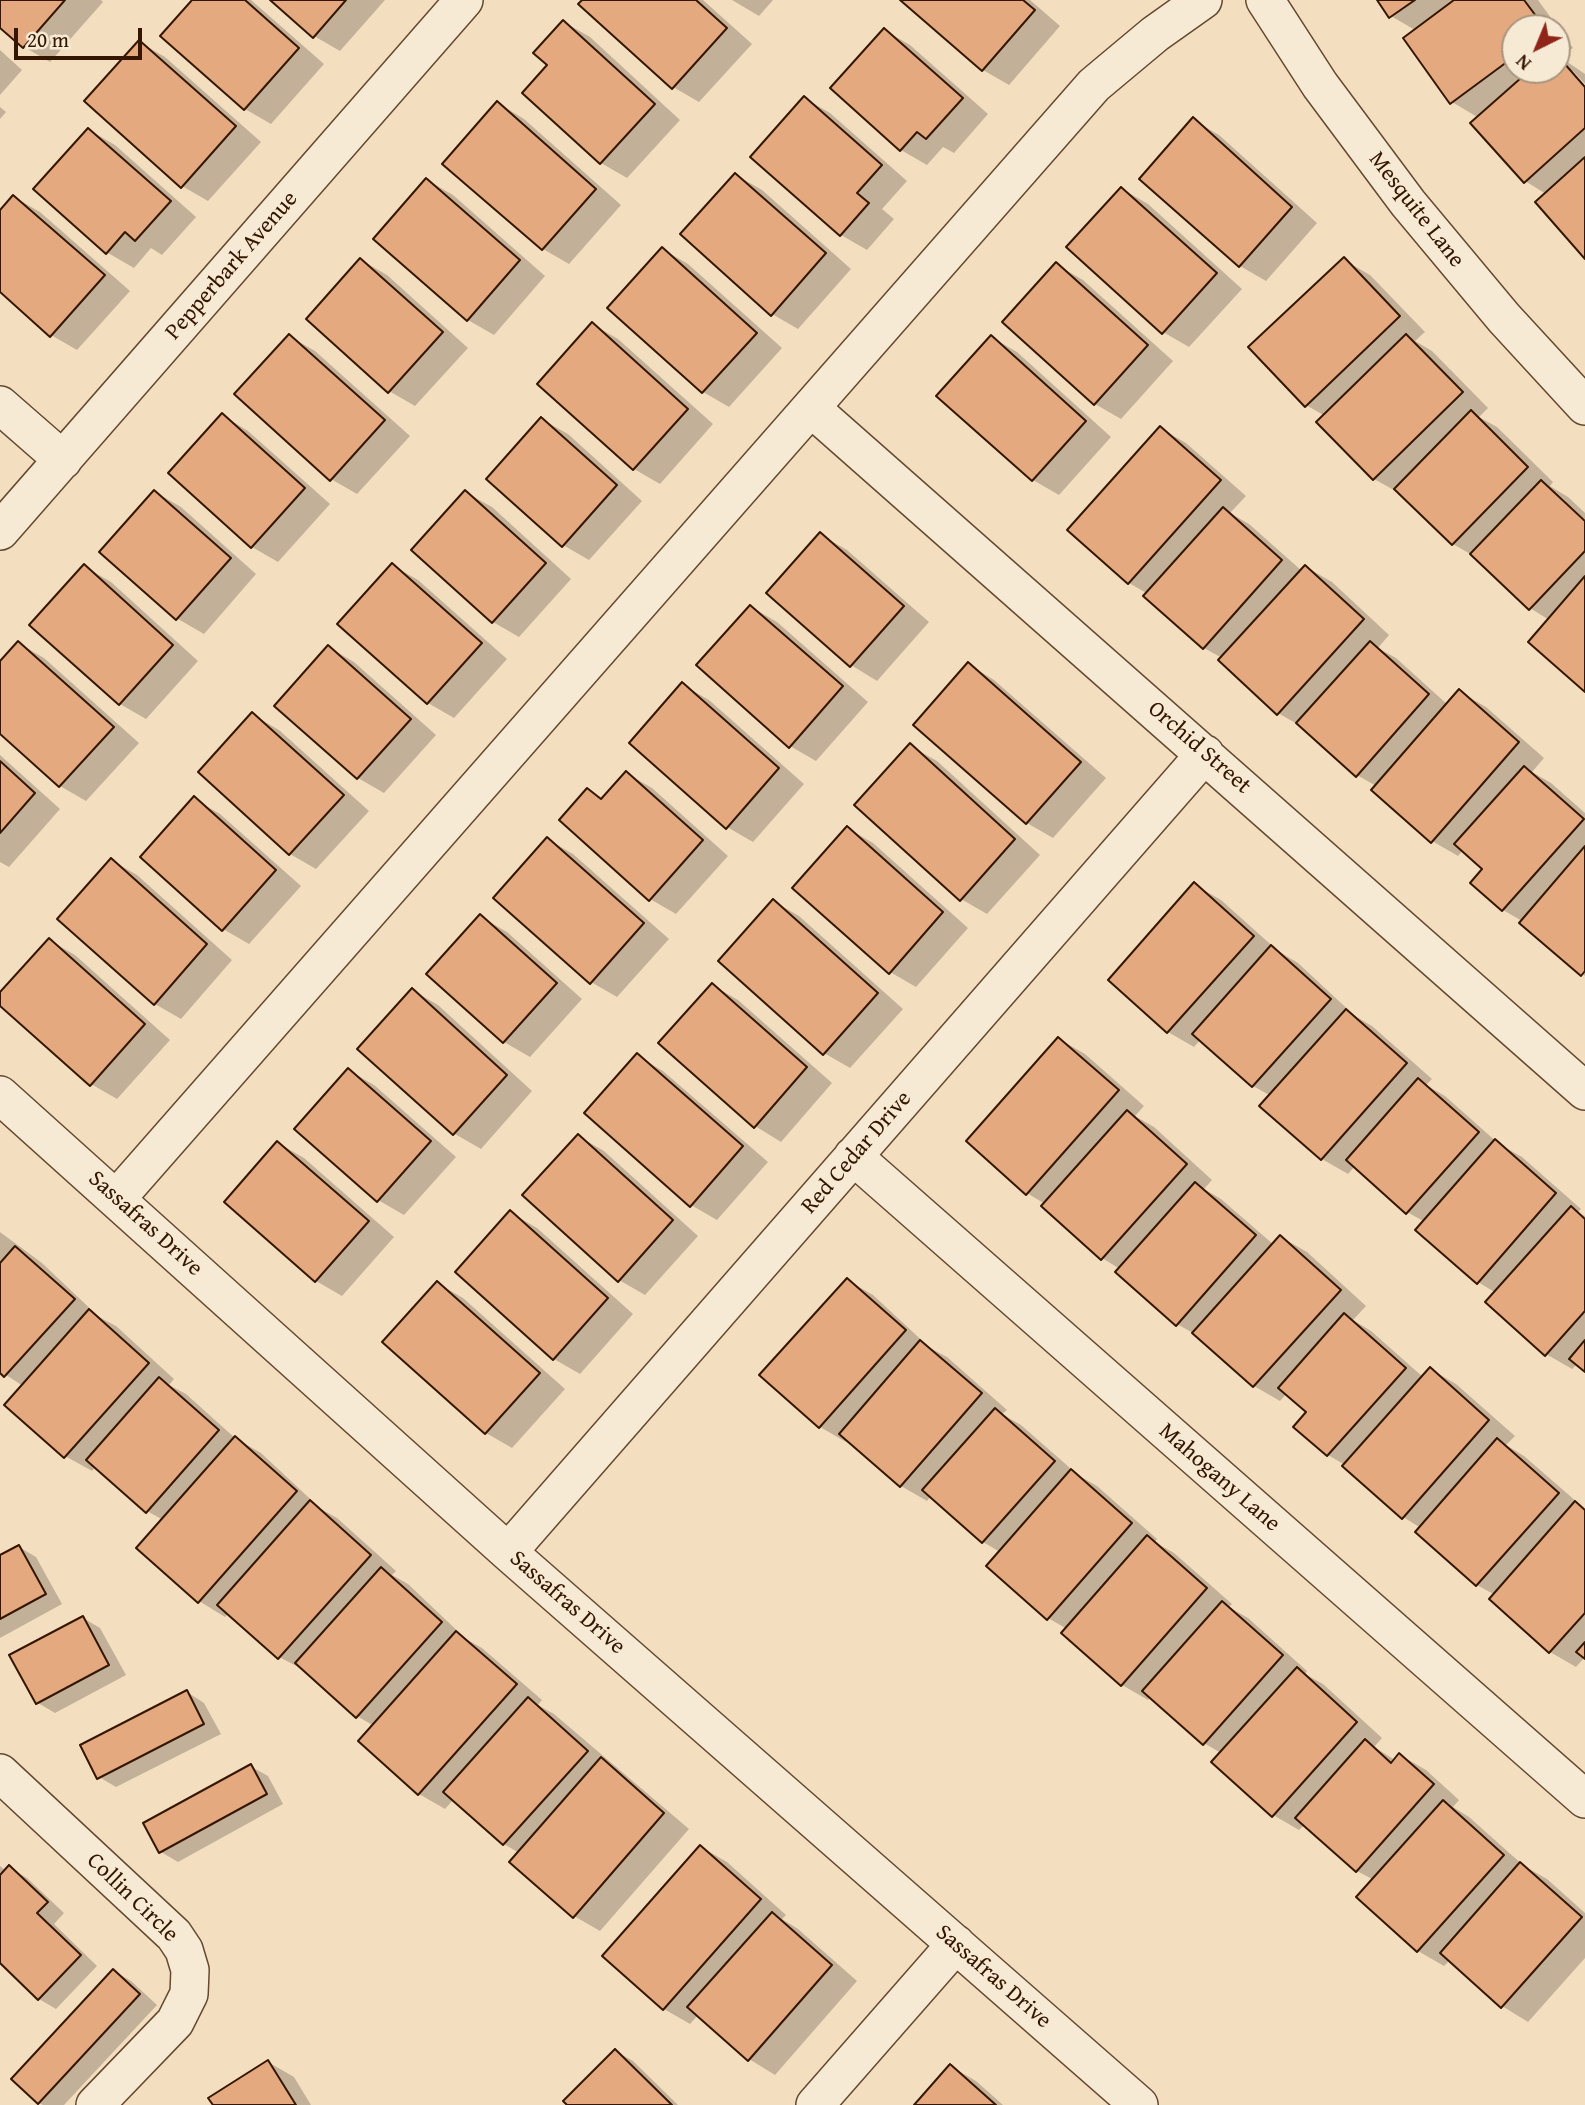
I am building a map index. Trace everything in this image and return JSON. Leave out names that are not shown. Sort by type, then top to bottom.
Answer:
[{"type":"street","name":"Pepperbark Avenue","points":[[0,531],[464,0]]},
{"type":"street","points":[[117,1198],[1094,85],[1155,34],[1203,0]]},
{"type":"street","name":"Mesquite Lane","points":[[1265,0],[1320,85],[1408,203],[1504,318],[1585,406]]},
{"type":"street","points":[[0,405],[62,460]]},
{"type":"street","name":"Orchid Street","points":[[811,408],[1585,1091]]},
{"type":"street","name":"Red Cedar Drive","points":[[508,1552],[1205,754]]},
{"type":"street","name":"Sassafras Drive","points":[[0,1095],[508,1552],[1139,2105]]},
{"type":"street","name":"Mahogany Lane","points":[[853,1156],[1585,1799]]},
{"type":"street","name":"Collin Circle","points":[[0,1773],[174,1935],[184,1950],[190,1970],[189,1994],[175,2022],[95,2105]]},
{"type":"street","points":[[815,2105],[956,1944]]},
{"type":"building","points":[[0,0],[65,0],[23,48],[0,28]]},
{"type":"building","points":[[192,0],[245,0],[299,48],[244,110],[160,36]]},
{"type":"building","points":[[270,0],[346,0],[313,38]]},
{"type":"building","points":[[582,0],[696,0],[727,28],[672,89],[578,4]]},
{"type":"building","points":[[900,0],[1023,0],[1035,10],[982,71]]},
{"type":"building","points":[[1377,0],[1415,0],[1389,18]]},
{"type":"building","points":[[1454,0],[1524,0],[1534,14],[1501,14],[1501,66],[1450,104],[1403,38]]},
{"type":"building","points":[[563,20],[655,104],[600,164],[522,93],[547,65],[533,53]]},
{"type":"building","points":[[884,28],[963,98],[926,139],[917,132],[900,151],[830,88]]},
{"type":"building","points":[[139,40],[236,126],[181,188],[84,101]]},
{"type":"building","points":[[1571,71],[1585,87],[1585,128],[1524,183],[1470,123],[1514,84],[1571,84]]},
{"type":"building","points":[[804,96],[882,165],[857,193],[869,203],[840,236],[750,157]]},
{"type":"building","points":[[497,101],[596,189],[542,250],[442,164]]},
{"type":"building","points":[[1193,117],[1292,207],[1239,267],[1139,179]]},
{"type":"building","points":[[88,128],[171,201],[135,241],[125,232],[106,254],[33,189]]},
{"type":"building","points":[[1585,157],[1585,259],[1535,202]]},
{"type":"building","points":[[735,173],[826,253],[771,316],[680,234]]},
{"type":"building","points":[[426,178],[520,260],[467,321],[373,239]]},
{"type":"building","points":[[1121,187],[1217,273],[1162,334],[1066,247]]},
{"type":"building","points":[[13,195],[105,275],[50,337],[0,292],[0,210]]},
{"type":"building","points":[[662,247],[757,333],[702,393],[607,308]]},
{"type":"building","points":[[1344,257],[1400,316],[1305,407],[1248,347]]},
{"type":"building","points":[[360,258],[443,332],[388,393],[306,319]]},
{"type":"building","points":[[1056,262],[1148,345],[1094,405],[1002,322]]},
{"type":"building","points":[[592,322],[688,409],[633,470],[537,384]]},
{"type":"building","points":[[289,334],[385,420],[330,481],[234,394]]},
{"type":"building","points":[[1406,334],[1463,392],[1373,480],[1316,422]]},
{"type":"building","points":[[991,335],[1086,421],[1032,481],[936,396]]},
{"type":"building","points":[[1471,410],[1528,467],[1452,545],[1394,489]]},
{"type":"building","points":[[222,413],[305,488],[251,548],[168,473]]},
{"type":"building","points":[[541,417],[617,485],[562,547],[486,479]]},
{"type":"building","points":[[1160,426],[1221,480],[1128,584],[1067,530]]},
{"type":"building","points":[[1541,480],[1585,521],[1585,551],[1529,610],[1470,554]]},
{"type":"building","points":[[154,490],[231,558],[176,620],[99,552]]},
{"type":"building","points":[[465,490],[546,563],[492,623],[411,550]]},
{"type":"building","points":[[1223,507],[1282,560],[1203,649],[1143,596]]},
{"type":"building","points":[[820,532],[904,606],[850,667],[766,593]]},
{"type":"building","points":[[392,563],[482,643],[427,704],[337,624]]},
{"type":"building","points":[[84,564],[173,645],[119,705],[29,625]]},
{"type":"building","points":[[1305,565],[1364,619],[1277,715],[1218,660]]},
{"type":"building","points":[[1585,576],[1585,692],[1528,642]]},
{"type":"building","points":[[750,605],[843,686],[789,748],[696,665]]},
{"type":"building","points":[[18,641],[114,727],[59,787],[0,734],[0,661]]},
{"type":"building","points":[[1370,641],[1429,694],[1356,777],[1296,723]]},
{"type":"building","points":[[328,645],[411,719],[357,779],[274,706]]},
{"type":"building","points":[[968,662],[1081,762],[1026,824],[913,725]]},
{"type":"building","points":[[682,682],[779,768],[726,829],[629,743]]},
{"type":"building","points":[[1459,689],[1519,742],[1431,843],[1371,790]]},
{"type":"building","points":[[252,712],[344,795],[289,855],[198,772]]},
{"type":"building","points":[[910,743],[1015,839],[960,901],[854,805]]},
{"type":"building","points":[[0,761],[35,793],[0,833]]},
{"type":"building","points":[[1524,766],[1584,819],[1502,911],[1470,883],[1482,869],[1454,844]]},
{"type":"building","points":[[626,771],[703,840],[649,901],[559,820],[587,788],[601,799]]},
{"type":"building","points":[[194,796],[276,870],[222,931],[140,857]]},
{"type":"building","points":[[847,826],[943,912],[889,974],[792,888]]},
{"type":"building","points":[[547,837],[644,923],[590,984],[493,898]]},
{"type":"building","points":[[1585,846],[1585,971],[1581,976],[1519,923]]},
{"type":"building","points":[[111,858],[207,944],[154,1005],[57,919]]},
{"type":"building","points":[[1194,882],[1254,936],[1167,1033],[1108,980]]},
{"type":"building","points":[[773,899],[878,993],[823,1055],[718,961]]},
{"type":"building","points":[[480,914],[557,983],[503,1043],[426,974]]},
{"type":"building","points":[[49,938],[145,1024],[90,1086],[0,1006],[0,992]]},
{"type":"building","points":[[1271,945],[1331,999],[1252,1087],[1192,1034]]},
{"type":"building","points":[[712,983],[807,1067],[754,1128],[658,1043]]},
{"type":"building","points":[[412,988],[507,1075],[453,1135],[357,1049]]},
{"type":"building","points":[[1346,1009],[1407,1063],[1321,1160],[1259,1106]]},
{"type":"building","points":[[1058,1037],[1119,1090],[1026,1195],[966,1141]]},
{"type":"building","points":[[637,1053],[743,1146],[690,1207],[584,1113]]},
{"type":"building","points":[[348,1068],[431,1141],[377,1202],[294,1129]]},
{"type":"building","points":[[1418,1078],[1479,1132],[1406,1214],[1346,1160]]},
{"type":"building","points":[[1127,1110],[1187,1164],[1101,1260],[1041,1206]]},
{"type":"building","points":[[578,1134],[673,1220],[618,1282],[522,1195]]},
{"type":"building","points":[[1495,1139],[1556,1193],[1477,1284],[1415,1230]]},
{"type":"building","points":[[277,1141],[369,1221],[315,1282],[224,1202]]},
{"type":"building","points":[[1195,1182],[1256,1235],[1176,1326],[1115,1272]]},
{"type":"building","points":[[1571,1206],[1585,1219],[1585,1311],[1545,1356],[1485,1302]]},
{"type":"building","points":[[510,1210],[608,1298],[553,1360],[455,1272]]},
{"type":"building","points":[[1280,1235],[1341,1290],[1253,1387],[1192,1333]]},
{"type":"building","points":[[15,1246],[75,1299],[4,1377],[0,1373],[0,1263]]},
{"type":"building","points":[[847,1278],[906,1330],[819,1428],[759,1375]]},
{"type":"building","points":[[437,1281],[540,1373],[485,1434],[382,1342]]},
{"type":"building","points":[[89,1309],[149,1363],[64,1458],[4,1405]]},
{"type":"building","points":[[1344,1313],[1406,1368],[1327,1456],[1293,1427],[1306,1412],[1278,1388]]},
{"type":"building","points":[[920,1340],[982,1393],[900,1487],[839,1434]]},
{"type":"building","points":[[1585,1340],[1585,1372],[1569,1359]]},
{"type":"building","points":[[1430,1367],[1489,1420],[1402,1519],[1342,1466]]},
{"type":"building","points":[[159,1377],[219,1430],[146,1513],[86,1460]]},
{"type":"building","points":[[995,1408],[1055,1461],[982,1543],[922,1490]]},
{"type":"building","points":[[235,1436],[297,1491],[198,1603],[136,1548]]},
{"type":"building","points":[[1497,1438],[1559,1493],[1476,1586],[1415,1532]]},
{"type":"building","points":[[1071,1469],[1132,1523],[1047,1620],[986,1566]]},
{"type":"building","points":[[310,1500],[371,1555],[278,1659],[217,1605]]},
{"type":"building","points":[[1575,1501],[1585,1510],[1585,1613],[1549,1653],[1489,1599]]},
{"type":"building","points":[[1147,1535],[1207,1588],[1121,1686],[1061,1633]]},
{"type":"building","points":[[19,1545],[46,1594],[0,1619],[0,1555]]},
{"type":"building","points":[[381,1567],[442,1622],[356,1718],[295,1663]]},
{"type":"building","points":[[1222,1601],[1283,1655],[1203,1745],[1142,1691]]},
{"type":"building","points":[[83,1616],[109,1665],[36,1704],[9,1655]]},
{"type":"building","points":[[456,1631],[517,1684],[418,1795],[358,1741]]},
{"type":"building","points":[[1585,1642],[1585,1659],[1576,1652]]},
{"type":"building","points":[[1297,1667],[1357,1722],[1272,1817],[1211,1762]]},
{"type":"building","points":[[187,1690],[204,1724],[97,1779],[80,1745]]},
{"type":"building","points":[[528,1697],[588,1751],[503,1845],[443,1792]]},
{"type":"building","points":[[1365,1739],[1391,1763],[1399,1753],[1434,1784],[1356,1872],[1295,1818]]},
{"type":"building","points":[[601,1757],[664,1813],[573,1918],[509,1862]]},
{"type":"building","points":[[251,1764],[267,1794],[159,1853],[143,1823]]},
{"type":"building","points":[[1443,1800],[1504,1855],[1417,1952],[1356,1897]]},
{"type":"building","points":[[700,1845],[761,1899],[663,2010],[602,1956]]},
{"type":"building","points":[[1520,1862],[1582,1917],[1501,2008],[1440,1953]]},
{"type":"building","points":[[9,1865],[48,1902],[37,1913],[81,1955],[38,2000],[0,1963],[0,1875]]},
{"type":"building","points":[[772,1912],[832,1965],[748,2061],[687,2007]]},
{"type":"building","points":[[113,1969],[140,1994],[38,2104],[11,2079]]},
{"type":"building","points":[[615,2049],[672,2105],[567,2105],[563,2101]]},
{"type":"building","points":[[268,2060],[296,2105],[213,2105],[208,2098]]},
{"type":"building","points":[[950,2064],[996,2105],[914,2105]]}]
